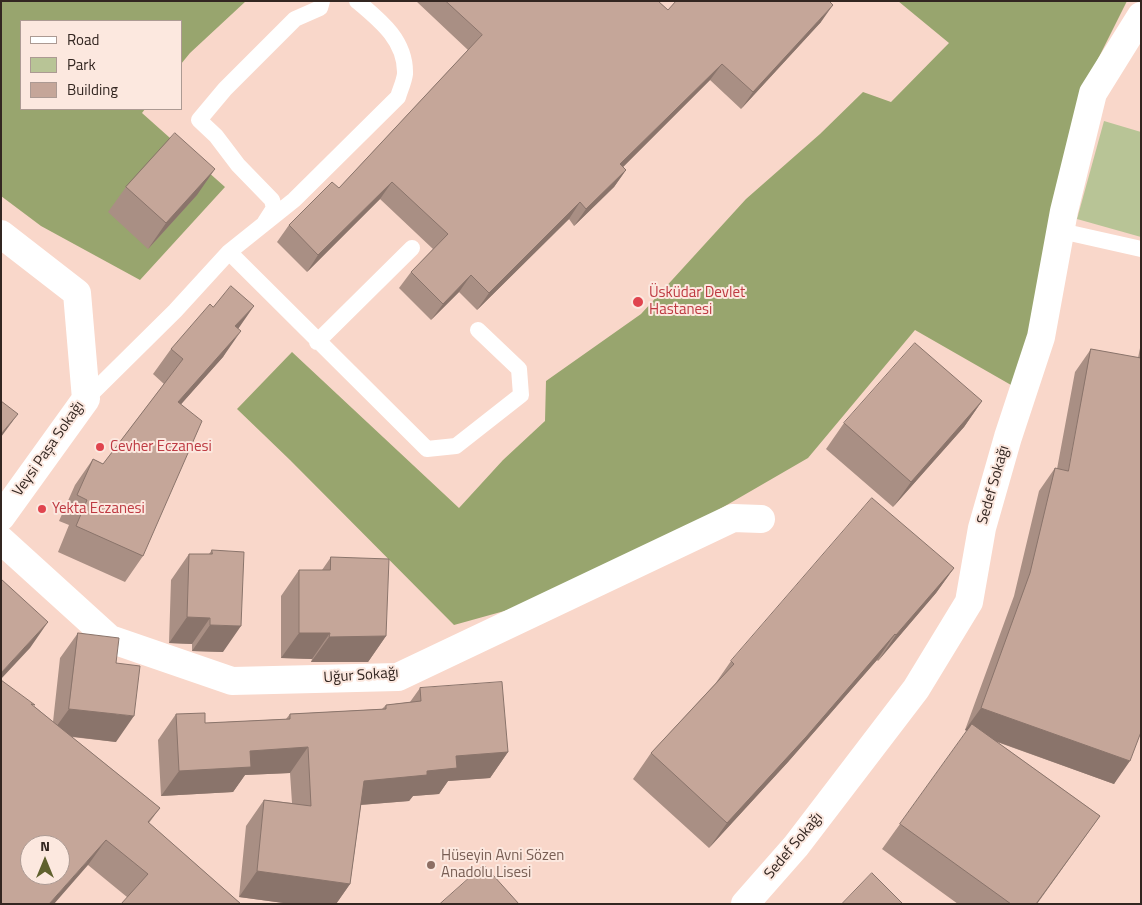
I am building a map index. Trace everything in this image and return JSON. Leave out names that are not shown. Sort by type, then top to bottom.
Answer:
[{"type":"street","name":"Sedef Sokağı","points":[[745,904],[796,846],[916,689],[969,602],[982,528],[1008,437],[1041,337],[1061,231],[1093,94],[1141,16]]},
{"type":"street","name":"Veysi Paşa Sokağı","points":[[1,234],[76,293],[86,399],[1,517]]},
{"type":"street","name":"Uğur Sokağı","points":[[1,540],[110,639],[232,681],[398,676],[733,518],[761,519]]},
{"type":"lane","points":[[263,226],[274,208],[272,200],[238,164],[216,136],[198,120],[225,89],[295,19],[320,8],[322,1]]},
{"type":"lane","points":[[86,399],[175,311],[228,252],[294,200],[398,97],[405,76],[403,53],[394,36],[357,1]]},
{"type":"lane","points":[[1061,231],[1141,250]]},
{"type":"lane","points":[[317,342],[412,248]]},
{"type":"lane","points":[[228,252],[427,449],[456,446],[520,395],[519,369],[478,330]]},
{"type":"green space","points":[[1,1],[246,1],[182,63],[182,20],[20,20],[20,110],[144,110],[142,113],[225,187],[140,280],[41,226],[1,196]]},
{"type":"green space","points":[[898,1],[1127,1],[1084,87],[1018,389],[915,330],[808,458],[580,590],[454,625],[237,409],[292,352],[459,508],[503,460],[545,421],[546,381],[641,314],[746,199],[820,134],[863,92],[891,102],[949,43]]},
{"type":"green space","points":[[1104,121],[1141,132],[1141,237],[1077,219]]},
{"type":"building","points":[[446,1],[658,1],[668,10],[676,1],[829,1],[833,5],[753,92],[722,64],[620,164],[626,170],[586,209],[580,202],[489,293],[471,275],[443,304],[411,272],[448,234],[392,182],[318,255],[289,225],[332,182],[339,188],[482,35]]},
{"type":"building","points":[[175,133],[215,169],[166,223],[126,187]]},
{"type":"building","points":[[231,286],[254,306],[235,326],[241,331],[178,402],[202,421],[143,556],[76,526],[87,500],[77,495],[93,459],[103,464],[183,359],[171,349],[210,304],[213,307]]},
{"type":"building","points":[[915,343],[982,401],[911,482],[844,423]]},
{"type":"building","points":[[1091,349],[1141,358],[1141,732],[1130,761],[981,708],[1030,573],[1055,468],[1068,471]]},
{"type":"building","points":[[1,401],[18,414],[1,434]]},
{"type":"building","points":[[872,498],[954,568],[806,737],[727,823],[651,753],[734,664],[731,661]]},
{"type":"building","points":[[212,550],[244,552],[241,626],[210,625],[210,618],[187,617],[189,554],[212,554]]},
{"type":"building","points":[[331,557],[389,559],[386,636],[329,637],[330,633],[299,633],[299,570],[330,570]]},
{"type":"building","points":[[1,579],[48,622],[1,673]]},
{"type":"building","points":[[78,633],[119,638],[116,663],[140,666],[134,716],[69,709]]},
{"type":"building","points":[[1,680],[35,705],[31,704],[160,808],[148,822],[241,904],[121,904],[148,874],[106,840],[70,880],[70,835],[20,835],[20,885],[66,885],[49,904],[1,904]]},
{"type":"building","points":[[502,682],[508,752],[456,756],[457,768],[427,771],[427,775],[364,781],[350,884],[257,871],[264,800],[311,806],[308,747],[250,751],[251,767],[179,771],[176,714],[205,713],[205,723],[290,719],[290,714],[386,709],[386,705],[421,701],[420,688]]},
{"type":"building","points":[[972,724],[1100,816],[1036,904],[1011,904],[900,824]]},
{"type":"building","points":[[484,865],[519,904],[440,904]]},
{"type":"building","points":[[872,873],[903,904],[842,904]]},
{"type":"place","name":"Üsküdar Devlet Hastanesi","points":[[638,302]]},
{"type":"place","name":"Cevher Eczanesi","points":[[100,447]]},
{"type":"place","name":"Yekta Eczanesi","points":[[42,509]]},
{"type":"place","name":"Hüseyin Avni Sözen Anadolu Lisesi","points":[[431,865]]}]
